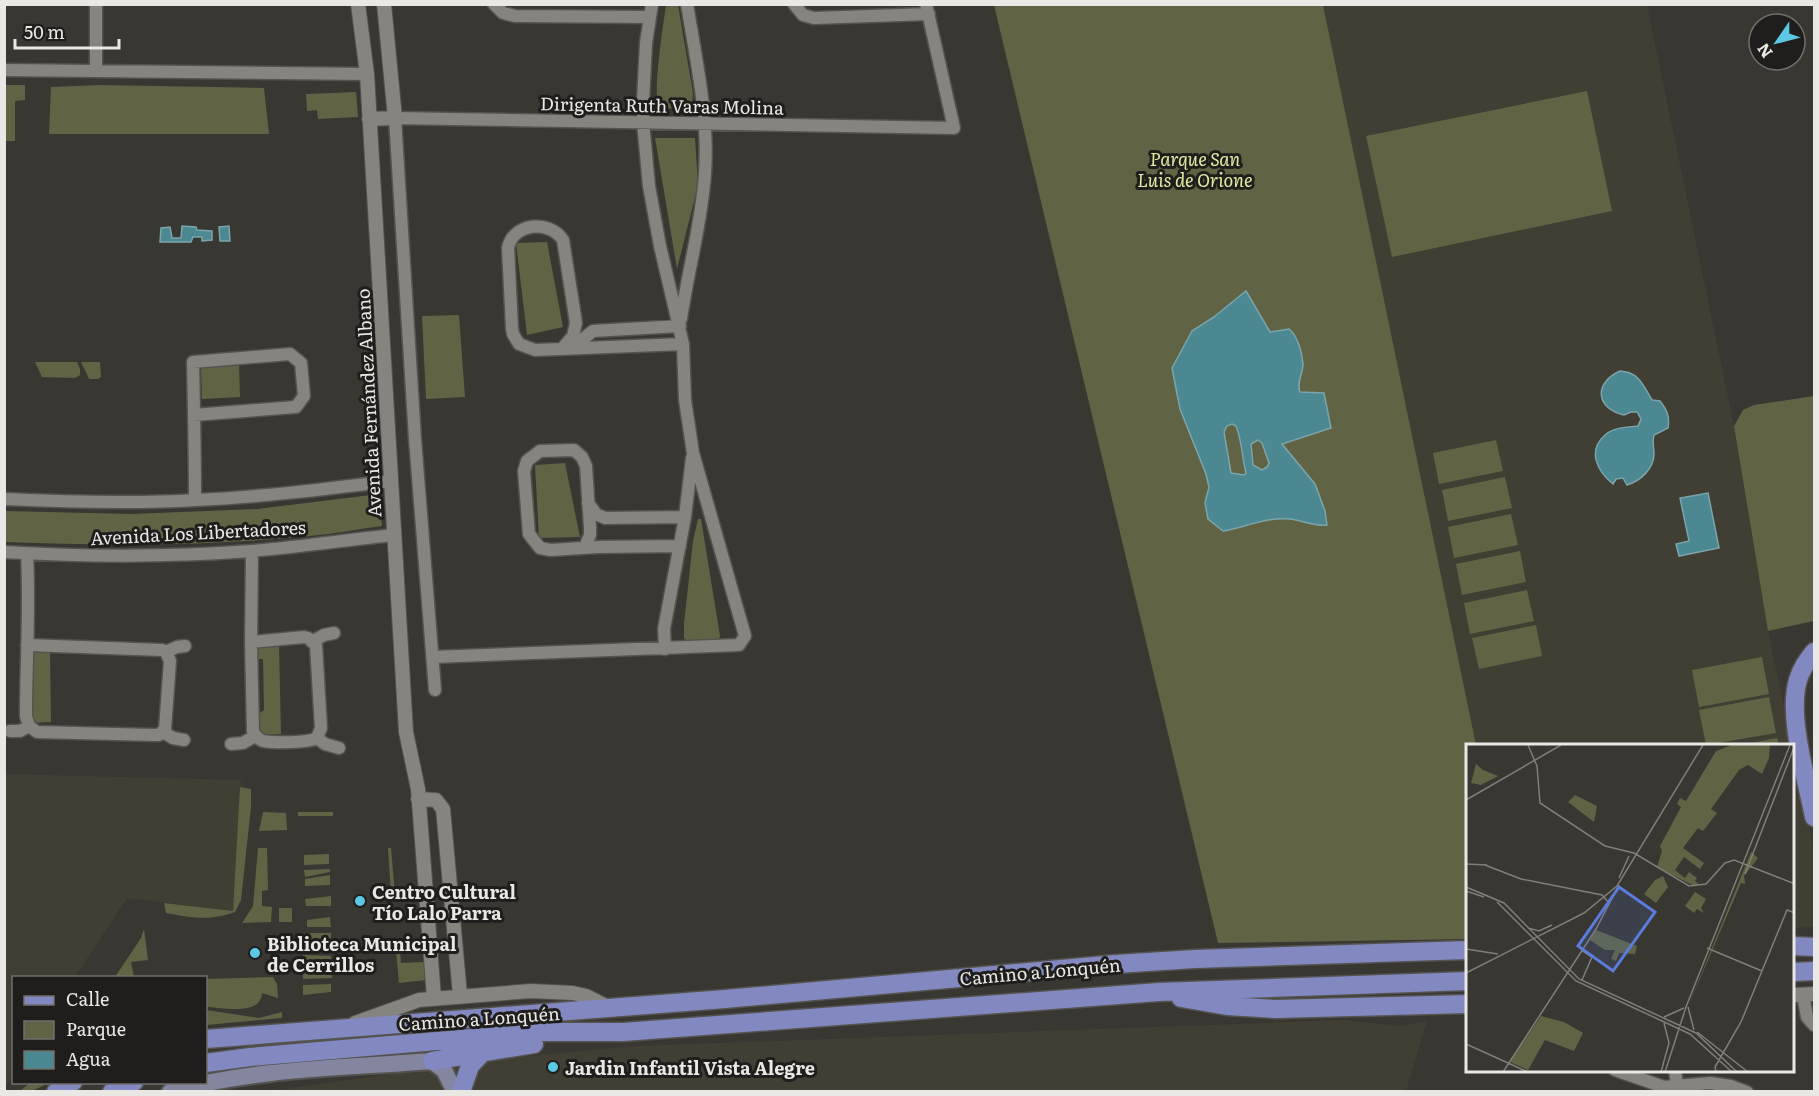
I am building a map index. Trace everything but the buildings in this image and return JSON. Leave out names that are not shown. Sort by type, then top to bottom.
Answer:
[{"type":"main road","points":[[1815,652],[1802,669],[1795,700],[1796,725],[1815,817]]},
{"type":"main road","points":[[1795,946],[1815,947]]},
{"type":"main road","name":"Camino a Lonquén","points":[[207,1039],[612,1009],[1146,962],[1466,950]]},
{"type":"main road","points":[[1795,972],[1815,971]]},
{"type":"main road","name":"Camino a Lonquén","points":[[622,1032],[1159,992],[1466,981]]},
{"type":"main road","points":[[1159,992],[1209,1004],[1246,1008],[1466,1004]]},
{"type":"main road","points":[[207,1063],[261,1056],[541,1032],[622,1032]]},
{"type":"main road","points":[[207,1083],[244,1077],[432,1060],[529,1045],[585,1040],[622,1032]]},
{"type":"main road","points":[[461,1092],[470,1066],[483,1052]]},
{"type":"main road","points":[[432,1060],[444,1071],[455,1092]]},
{"type":"main road","points":[[56,1092],[71,1084]]},
{"type":"main road","points":[[112,1092],[132,1084]]},
{"type":"main road","points":[[171,1092],[202,1084]]},
{"type":"street","points":[[96,4],[96,72]]},
{"type":"street","name":"Avenida Fernández Albano","points":[[358,4],[369,119],[406,732],[416,780],[434,998]]},
{"type":"street","points":[[384,4],[395,118],[415,439],[435,690]]},
{"type":"street","points":[[494,4],[500,12],[507,15],[533,17],[548,11],[557,4]]},
{"type":"street","points":[[680,326],[703,198],[706,147],[705,123],[687,4]]},
{"type":"street","points":[[794,4],[799,12],[809,17],[858,10],[927,9]]},
{"type":"street","name":"Dirigenta Ruth Varas Molina","points":[[369,119],[954,128],[927,9]]},
{"type":"street","points":[[432,657],[739,645],[744,636],[693,453],[684,400],[683,344],[654,216],[642,122],[644,70],[651,11],[548,11]]},
{"type":"street","points":[[4,70],[366,74]]},
{"type":"street","points":[[680,326],[593,331],[580,325],[576,316],[564,245],[560,236],[547,228],[524,228],[511,238],[508,248],[513,334],[519,344],[530,350],[683,344]]},
{"type":"street","points":[[562,349],[573,336],[576,316]]},
{"type":"street","points":[[580,348],[584,339],[593,331]]},
{"type":"street","points":[[194,415],[296,407],[304,396],[301,363],[290,354],[193,362],[195,500]]},
{"type":"street","points":[[591,547],[586,466],[579,453],[574,450],[540,451],[527,461],[524,477],[528,528],[531,540],[535,544],[545,550],[680,546]]},
{"type":"street","points":[[665,649],[664,629],[685,517],[693,453]]},
{"type":"street","name":"Avenida Los Libertadores","points":[[4,499],[82,502],[195,500],[391,482]]},
{"type":"street","points":[[588,503],[596,514],[604,518],[685,517]]},
{"type":"street","points":[[591,547],[604,518]]},
{"type":"street","name":"Avenida Los Libertadores","points":[[4,552],[138,555],[252,551],[393,535]]},
{"type":"street","points":[[251,642],[304,638],[313,641],[317,650],[321,728],[317,738],[309,741],[265,741],[255,736],[251,727],[251,642],[252,551]]},
{"type":"street","points":[[27,554],[26,716],[29,726],[37,732],[154,735],[163,732],[167,726],[170,661],[166,652],[156,648],[27,645]]},
{"type":"street","points":[[313,641],[320,636],[334,633]]},
{"type":"street","points":[[166,652],[185,646]]},
{"type":"street","points":[[10,731],[20,731],[29,726]]},
{"type":"street","points":[[163,732],[173,738],[184,740]]},
{"type":"street","points":[[231,744],[243,743],[255,736]]},
{"type":"street","points":[[317,738],[325,744],[339,748]]},
{"type":"street","points":[[418,799],[436,800],[443,809],[460,995]]},
{"type":"street","name":"Camino a Lonquén","points":[[345,1027],[409,1003],[460,995],[559,991],[586,996],[612,1009]]},
{"type":"street","points":[[1804,994],[1807,1017],[1815,1025]]},
{"type":"street","points":[[1618,1072],[1659,1086],[1678,1089],[1719,1083],[1746,1092]]},
{"type":"street","points":[[1675,1072],[1678,1089]]},
{"type":"shaded area","points":[[1323,5],[1647,5],[1734,426],[1768,631],[1792,744],[1474,744]]},
{"type":"shaded area","points":[[1795,756],[1814,851],[1814,927],[1795,928]]},
{"type":"shaded area","points":[[5,774],[241,780],[233,911],[127,898],[76,976],[12,976],[12,1076],[5,1089]]},
{"type":"shaded area","points":[[1344,1020],[1400,1026],[1427,1021],[1406,1091],[260,1092],[517,1057],[637,1046]]},
{"type":"green space","points":[[666,5],[678,5],[693,93],[692,103],[687,108],[665,108],[659,104],[657,98],[659,57]]},
{"type":"green space","name":"Parque San Luis de Orione","points":[[994,5],[1323,5],[1476,744],[1466,744],[1466,939],[1218,943]]},
{"type":"green space","points":[[5,85],[25,85],[25,100],[15,101],[15,141],[5,141]]},
{"type":"green space","points":[[100,85],[264,88],[269,134],[49,134],[51,87]]},
{"type":"green space","points":[[1587,91],[1612,211],[1392,257],[1366,136]]},
{"type":"green space","points":[[356,92],[358,117],[318,119],[317,110],[307,111],[306,94]]},
{"type":"green space","points":[[655,138],[695,138],[698,185],[677,269]]},
{"type":"green space","points":[[547,242],[563,327],[527,335],[516,243]]},
{"type":"green space","points":[[459,315],[465,397],[426,399],[422,316]]},
{"type":"green space","points":[[35,362],[77,362],[80,375],[75,378],[42,377]]},
{"type":"green space","points":[[81,362],[100,362],[101,377],[89,379]]},
{"type":"green space","points":[[239,364],[240,397],[202,399],[201,366]]},
{"type":"green space","points":[[1814,396],[1814,621],[1768,631],[1734,426],[1743,410],[1754,405]]},
{"type":"green space","points":[[1496,440],[1503,471],[1439,484],[1433,453]]},
{"type":"green space","points":[[565,463],[580,537],[539,538],[535,465]]},
{"type":"green space","points":[[1505,477],[1512,508],[1448,521],[1442,490]]},
{"type":"green space","points":[[379,494],[382,526],[328,534],[196,543],[5,542],[5,511],[132,514],[257,509]]},
{"type":"green space","points":[[1511,514],[1518,545],[1454,558],[1448,527]]},
{"type":"green space","points":[[698,519],[701,519],[720,636],[719,640],[688,643],[684,638],[684,624],[693,541]]},
{"type":"green space","points":[[1520,551],[1526,582],[1462,595],[1456,564]]},
{"type":"green space","points":[[1527,590],[1534,621],[1470,634],[1464,603]]},
{"type":"green space","points":[[1536,625],[1542,656],[1479,669],[1472,638]]},
{"type":"green space","points":[[279,645],[281,734],[258,735],[258,714],[264,710],[263,659],[258,659],[257,646]]},
{"type":"green space","points":[[30,652],[50,652],[51,722],[32,723]]},
{"type":"green space","points":[[1762,657],[1769,694],[1699,707],[1692,670]]},
{"type":"green space","points":[[1769,697],[1776,733],[1706,744],[1699,710]]},
{"type":"green space","points":[[1777,738],[1779,744],[1745,744]]},
{"type":"green space","points":[[240,787],[251,789],[251,807],[241,900],[235,912],[201,918],[166,913],[164,903],[233,911]]},
{"type":"green space","points":[[263,812],[286,813],[287,830],[259,831]]},
{"type":"green space","points":[[298,812],[333,812],[333,816],[298,816]]},
{"type":"green space","points":[[258,848],[267,848],[268,890],[262,891],[262,906],[272,907],[271,922],[242,923],[253,906]]},
{"type":"green space","points":[[388,848],[391,848],[395,895],[391,895]]},
{"type":"green space","points":[[329,854],[329,864],[304,865],[304,855]]},
{"type":"green space","points":[[330,869],[330,872],[305,877],[304,870]]},
{"type":"green space","points":[[330,875],[330,885],[305,886],[305,879]]},
{"type":"green space","points":[[331,896],[331,906],[306,906],[305,899]]},
{"type":"green space","points":[[279,908],[292,908],[292,922],[279,922]]},
{"type":"green space","points":[[330,917],[331,927],[307,927],[307,920]]},
{"type":"green space","points":[[144,929],[148,960],[131,962],[134,976],[116,976],[141,938]]},
{"type":"green space","points":[[303,933],[331,933],[331,950],[303,949]]},
{"type":"green space","points":[[395,940],[399,940],[401,963],[424,962],[426,980],[399,983]]},
{"type":"green space","points":[[303,955],[331,956],[332,978],[303,979]]},
{"type":"green space","points":[[273,977],[277,984],[278,998],[262,993],[260,1000],[248,1008],[207,1007],[207,979]]},
{"type":"green space","points":[[331,984],[331,992],[303,995],[303,985]]},
{"type":"green space","points":[[207,1010],[259,1018],[282,1012],[282,1018],[207,1025]]},
{"type":"green space","points":[[29,1084],[47,1084],[32,1091],[20,1091]]},
{"type":"water","points":[[182,226],[212,231],[212,240],[202,241],[202,237],[193,237],[191,242],[160,242],[161,228],[170,227],[172,238],[181,238]]},
{"type":"water","points":[[229,226],[230,241],[220,241],[219,227]]},
{"type":"water","points":[[1246,291],[1270,332],[1289,329],[1295,336],[1301,350],[1303,364],[1300,392],[1324,393],[1331,428],[1282,444],[1315,484],[1325,511],[1327,525],[1281,519],[1223,531],[1208,519],[1205,503],[1209,487],[1206,474],[1180,409],[1172,368],[1192,331],[1214,317]],"holes":[[[1232,424],[1236,426],[1240,437],[1246,473],[1244,475],[1231,473],[1224,432],[1227,426]],[[1258,440],[1262,443],[1269,463],[1262,470],[1253,465],[1251,444]]]},
{"type":"water","points":[[1620,371],[1632,374],[1640,380],[1652,400],[1660,401],[1669,420],[1668,428],[1654,435],[1652,465],[1637,481],[1627,485],[1623,478],[1616,479],[1613,484],[1607,479],[1596,461],[1595,454],[1596,448],[1605,435],[1617,429],[1638,426],[1641,419],[1637,412],[1624,415],[1615,412],[1603,402],[1601,395],[1605,382]]},
{"type":"water","points":[[1708,493],[1719,548],[1679,556],[1676,544],[1689,541],[1680,498]]},
{"type":"place","name":"Centro Cultural Tío Lalo Parra","points":[[360,901]]},
{"type":"place","name":"Biblioteca Municipal de Cerrillos","points":[[255,953]]},
{"type":"place","name":"Jardin Infantil Vista Alegre","points":[[553,1067]]}]
